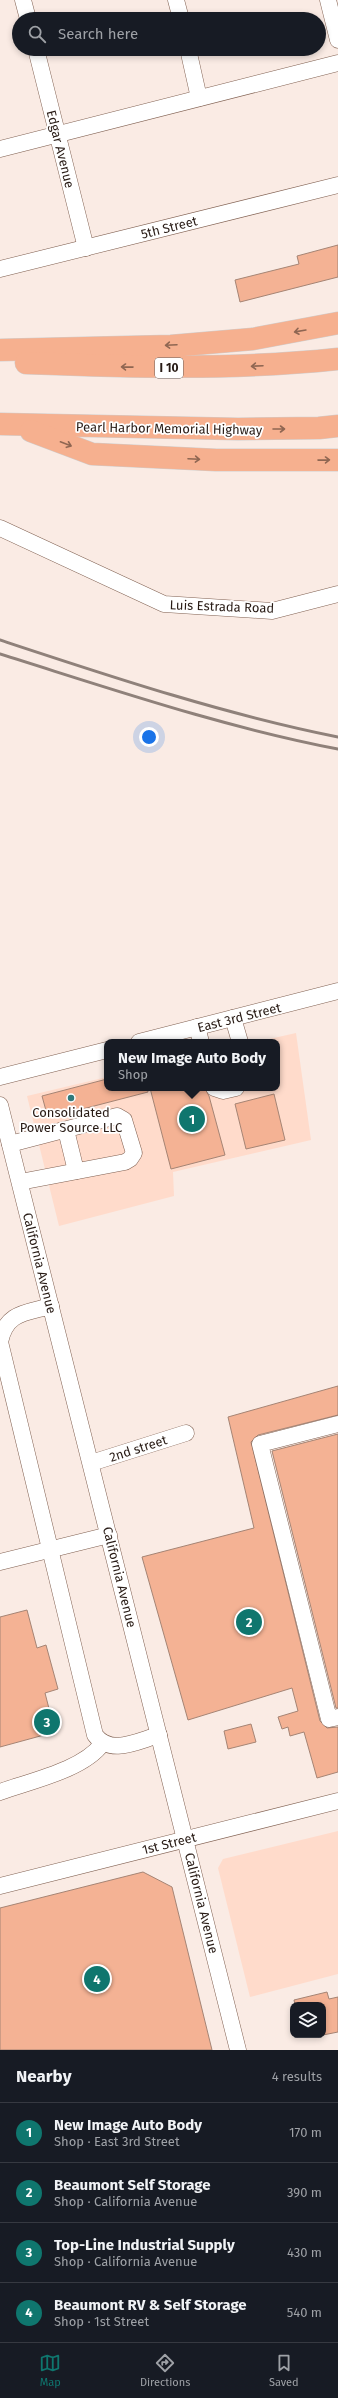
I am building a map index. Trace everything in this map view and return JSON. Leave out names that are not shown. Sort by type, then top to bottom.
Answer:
[{"type":"highway","points":[[0,350],[171,346],[253,339],[338,323]]},
{"type":"highway","name":"I 10","points":[[0,362],[220,367],[287,365],[338,359]]},
{"type":"highway","points":[[8,425],[92,454],[223,460],[338,460]]},
{"type":"highway","name":"Pearl Harbor Memorial Highway","points":[[8,425],[238,429],[319,428],[338,426]]},
{"type":"street","points":[[23,0],[26,12]]},
{"type":"street","points":[[176,0],[179,12]]},
{"type":"street","points":[[328,0],[338,40]]},
{"type":"street","name":"Edgar Avenue","points":[[38,56],[86,248]]},
{"type":"street","points":[[190,56],[199,98]]},
{"type":"street","points":[[0,149],[338,63]]},
{"type":"street","name":"5th Street","points":[[0,269],[338,185]]},
{"type":"street","name":"Luis Estrada Road","points":[[0,528],[164,604],[272,611],[338,594]]},
{"type":"street","name":"East 3rd Street","points":[[165,1039],[199,1035],[233,1018],[338,991]]},
{"type":"street","points":[[233,1018],[239,1039]]},
{"type":"street","points":[[0,1077],[104,1051]]},
{"type":"street","name":"California Avenue","points":[[1,1111],[186,1839],[238,2050]]},
{"type":"street","points":[[10,1144],[121,1117],[124,1120],[134,1153],[133,1156],[125,1162],[20,1182]]},
{"type":"street","points":[[66,1130],[76,1171]]},
{"type":"street","points":[[51,1306],[18,1315],[8,1321],[1,1328],[0,1342],[95,1735],[102,1744],[114,1747],[159,1735]]},
{"type":"street","points":[[338,1424],[260,1444],[329,1719],[338,1717]]},
{"type":"street","name":"2nd street","points":[[90,1463],[186,1433]]},
{"type":"street","points":[[0,1562],[109,1535]]},
{"type":"street","points":[[0,1792],[76,1764],[96,1752],[102,1744]]},
{"type":"street","name":"1st Street","points":[[0,1886],[338,1800]]},
{"type":"shaded area","points":[[296,1033],[311,1140],[173,1172],[174,1196],[59,1226],[27,1096],[104,1078],[104,1091],[280,1091],[280,1039],[269,1039]]},
{"type":"shaded area","points":[[338,1831],[338,1974],[250,1997],[218,1868],[223,1859]]},
{"type":"building","points":[[338,245],[338,277],[240,302],[235,280],[299,264],[297,256]]},
{"type":"building","points":[[104,1080],[104,1091],[148,1092],[48,1118],[42,1096]]},
{"type":"building","points":[[151,1091],[206,1091],[225,1155],[171,1169]]},
{"type":"building","points":[[274,1094],[285,1140],[246,1149],[235,1104]]},
{"type":"building","points":[[338,1386],[338,1415],[258,1435],[251,1442],[320,1721],[327,1728],[338,1727],[338,1772],[317,1778],[304,1732],[290,1736],[288,1727],[282,1729],[278,1717],[298,1711],[292,1688],[188,1720],[142,1557],[254,1528],[228,1417]]},
{"type":"building","points":[[338,1434],[338,1708],[336,1708],[272,1451]]},
{"type":"building","points":[[27,1610],[37,1648],[46,1645],[58,1689],[45,1693],[55,1732],[0,1747],[0,1617]]},
{"type":"building","points":[[251,1724],[256,1742],[228,1749],[224,1731]]},
{"type":"building","points":[[143,1872],[172,1887],[212,2050],[0,2050],[0,1908]]},
{"type":"building","points":[[327,1992],[329,1999],[338,1997],[338,2032],[326,2034],[326,2002],[294,2002],[294,2000]]},
{"type":"railway","points":[[0,640],[168,694],[295,728],[338,737]]},
{"type":"railway","points":[[0,654],[210,719],[338,749]]},
{"type":"place","name":"Consolidated Power Source LLC","points":[[71,1098]]},
{"type":"place","name":"New Image Auto Body","points":[[192,1119]]},
{"type":"place","name":"Beaumont Self Storage","points":[[249,1622]]},
{"type":"place","name":"Top-Line Industrial Supply","points":[[47,1722]]},
{"type":"place","name":"Beaumont RV & Self Storage","points":[[97,1979]]}]
